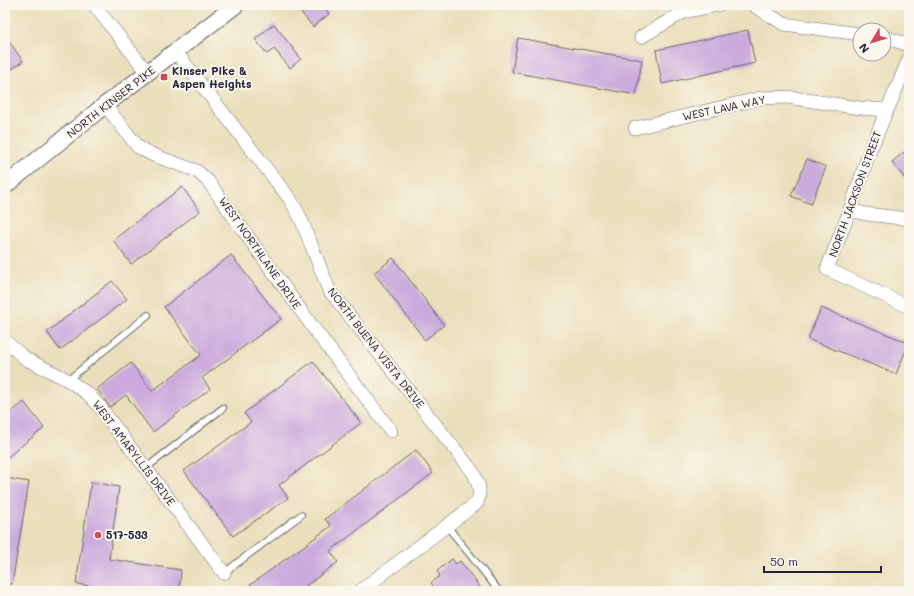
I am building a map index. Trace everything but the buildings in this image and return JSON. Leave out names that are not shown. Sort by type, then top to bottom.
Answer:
[{"type":"street","points":[[94,5],[148,73]]},
{"type":"street","name":"NORTH KINSER PIKE","points":[[9,179],[236,5]]},
{"type":"street","points":[[641,37],[684,12],[718,5]]},
{"type":"street","points":[[753,5],[784,24],[852,33]]},
{"type":"street","points":[[892,40],[909,45]]},
{"type":"street","name":"NORTH BUENA VISTA DRIVE","points":[[176,52],[296,208],[329,290],[473,472],[480,486],[480,495],[476,503],[360,591]]},
{"type":"street","name":"NORTH JACKSON STREET","points":[[909,59],[871,148],[850,210],[827,269],[909,307]]},
{"type":"street","name":"WEST LAVA WAY","points":[[635,128],[761,98],[786,98],[887,110]]},
{"type":"street","name":"WEST NORTHLANE DRIVE","points":[[105,105],[138,147],[153,155],[197,171],[208,181],[312,326],[391,431]]},
{"type":"street","points":[[850,210],[909,220]]},
{"type":"street","name":"WEST AMARYLLIS DRIVE","points":[[5,341],[26,359],[68,380],[88,394],[100,407],[224,573]]},
{"type":"lane","points":[[68,380],[148,316]]},
{"type":"lane","points":[[146,468],[223,408]]},
{"type":"lane","points":[[224,573],[301,516]]},
{"type":"lane","points":[[447,526],[499,591]]},
{"type":"place","name":"Kinser Pike & Aspen Heights","points":[[164,77]]},
{"type":"place","name":"517-533","points":[[98,535]]}]
